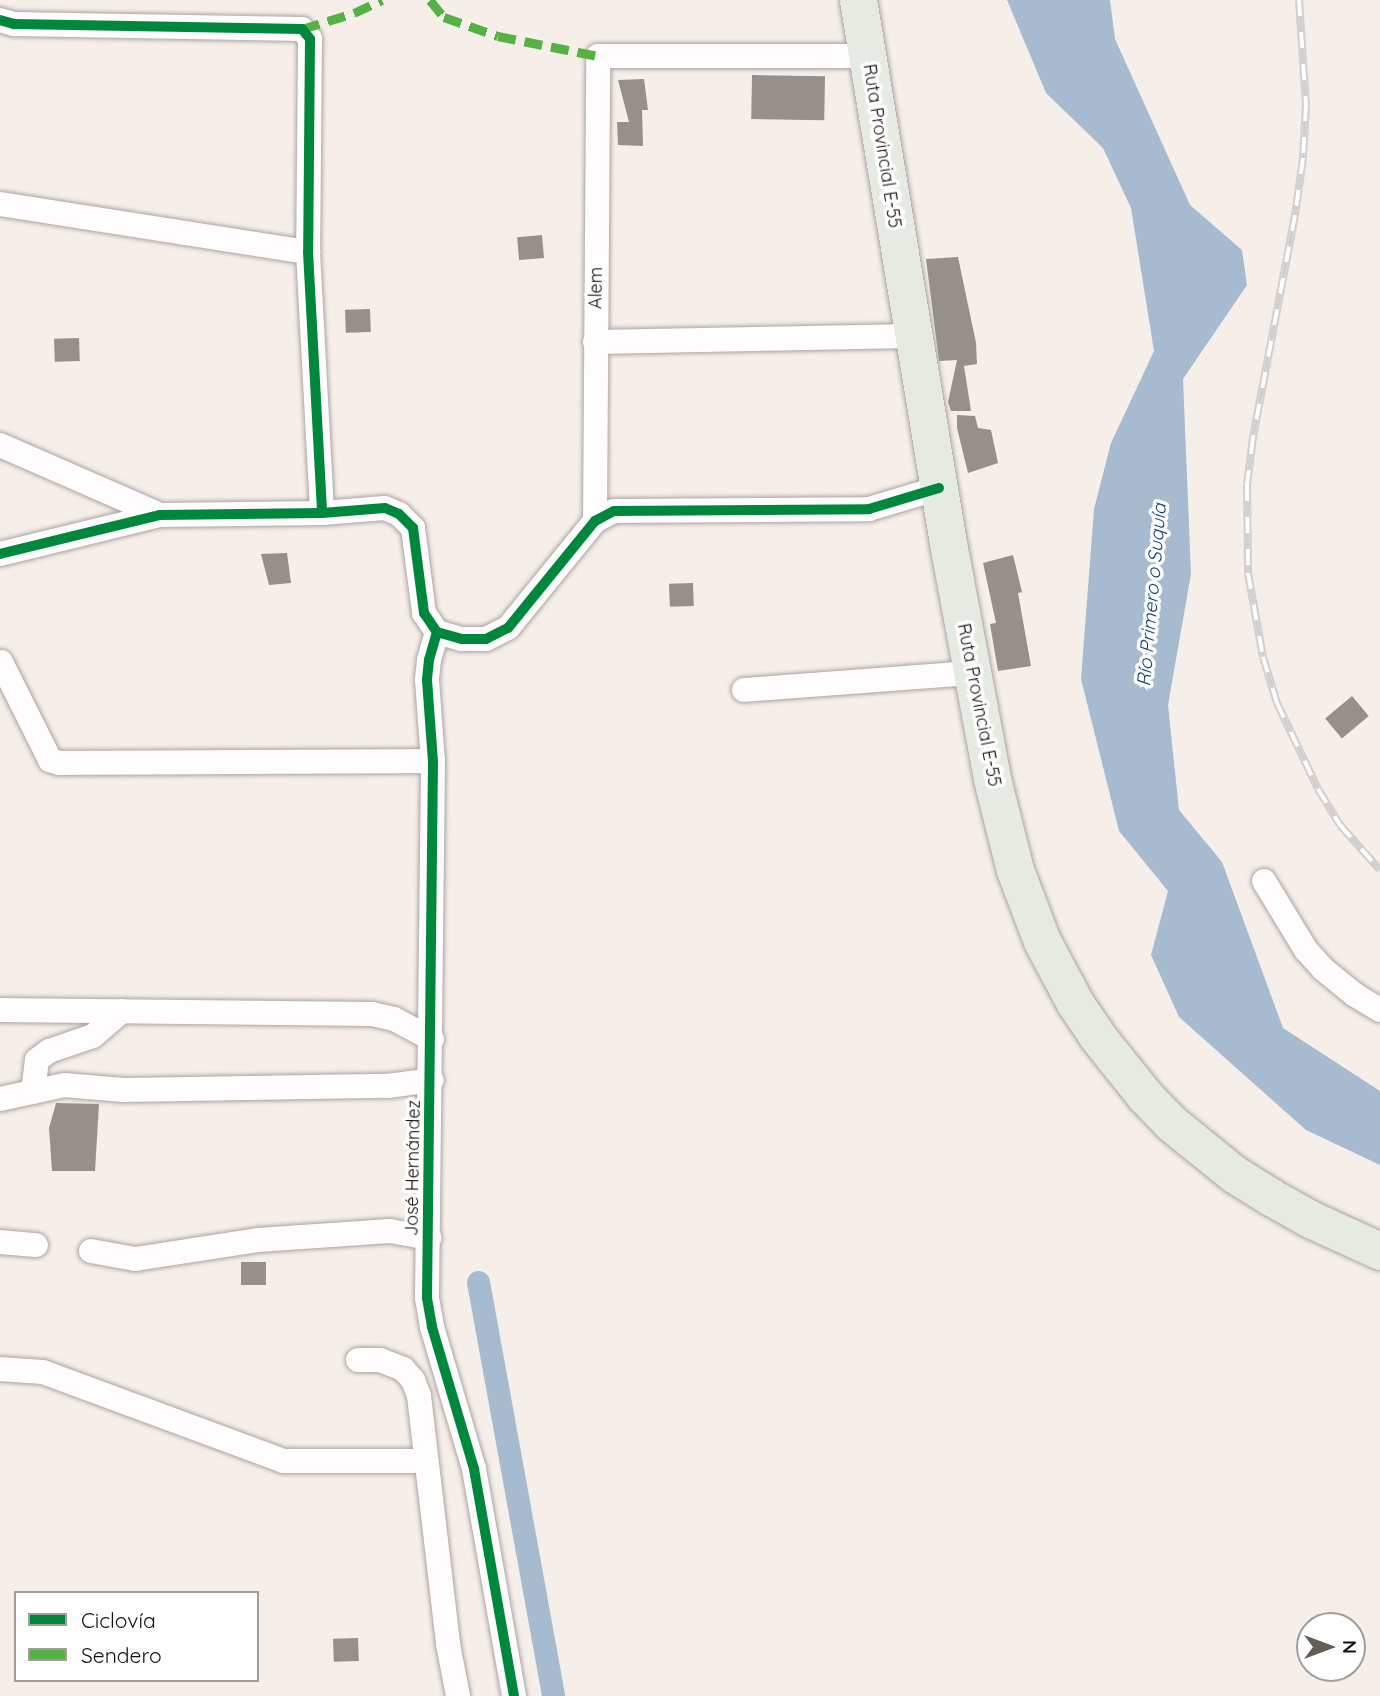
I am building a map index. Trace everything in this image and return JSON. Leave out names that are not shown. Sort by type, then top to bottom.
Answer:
[{"type":"main road","name":"Ruta Provincial E-55","points":[[858,0],[939,488],[992,779],[1015,870],[1058,974],[1097,1035],[1145,1096],[1202,1150],[1234,1174],[1310,1219],[1380,1251]]},
{"type":"street","points":[[0,20],[14,24],[302,29],[310,39],[308,252],[322,513]]},
{"type":"street","name":"Alem","points":[[595,521],[598,56],[867,57]]},
{"type":"street","points":[[0,204],[308,252]]},
{"type":"street","points":[[595,342],[913,336]]},
{"type":"street","points":[[0,445],[160,515]]},
{"type":"street","points":[[0,554],[160,515],[322,513],[385,508],[399,514],[413,528],[424,613],[437,632],[462,639],[486,639],[508,628],[595,521],[614,511],[869,509],[939,488]]},
{"type":"street","name":"José Hernández","points":[[437,632],[429,660],[427,680],[433,761],[432,1080],[427,1298],[432,1327],[474,1469],[514,1696]]},
{"type":"street","points":[[1,662],[50,760],[60,763],[433,761]]},
{"type":"street","points":[[744,690],[972,673]]},
{"type":"street","points":[[1264,881],[1306,950],[1323,969],[1355,995],[1380,1010]]},
{"type":"street","points":[[0,1010],[372,1014],[394,1019],[432,1039]]},
{"type":"street","points":[[33,1092],[37,1060],[49,1051],[93,1037],[122,1012]]},
{"type":"street","points":[[0,1099],[64,1085],[124,1090],[388,1086],[432,1080]]},
{"type":"street","points":[[90,1251],[135,1259],[258,1240],[390,1231],[429,1238]]},
{"type":"street","points":[[0,1242],[36,1245]]},
{"type":"street","points":[[358,1360],[393,1364],[403,1369],[413,1380],[419,1396],[424,1461],[447,1644],[458,1696]]},
{"type":"street","points":[[0,1369],[43,1372],[66,1379],[283,1461],[424,1461]]},
{"type":"water","name":"Río Primero o Suquía","points":[[1007,0],[1110,0],[1115,39],[1190,205],[1242,250],[1247,285],[1183,379],[1191,574],[1168,705],[1179,810],[1222,862],[1283,1028],[1380,1091],[1380,1165],[1306,1130],[1179,1017],[1151,955],[1168,891],[1119,831],[1081,679],[1094,509],[1111,443],[1154,351],[1131,208],[1103,148],[1046,93]]},
{"type":"building","points":[[752,75],[825,76],[824,120],[751,119]]},
{"type":"building","points":[[644,79],[648,110],[642,110],[643,146],[618,145],[617,122],[629,122],[618,80]]},
{"type":"building","points":[[542,235],[544,258],[519,260],[517,237]]},
{"type":"building","points":[[958,257],[976,343],[977,364],[964,366],[971,411],[951,411],[948,402],[957,360],[939,361],[926,259]]},
{"type":"building","points":[[370,309],[371,332],[346,333],[345,310]]},
{"type":"building","points":[[79,338],[80,361],[55,362],[54,339]]},
{"type":"building","points":[[957,415],[975,416],[978,428],[991,430],[998,463],[968,473],[957,428]]},
{"type":"building","points":[[287,553],[291,583],[269,585],[261,554]]},
{"type":"building","points":[[1013,555],[1022,592],[1018,593],[1031,666],[998,671],[990,624],[996,623],[983,563]]},
{"type":"building","points":[[693,583],[694,606],[670,607],[669,584]]},
{"type":"building","points":[[1352,696],[1369,716],[1342,738],[1325,718]]},
{"type":"building","points":[[56,1103],[99,1104],[95,1171],[52,1171],[49,1128]]},
{"type":"building","points":[[241,1262],[266,1262],[266,1285],[241,1285]]},
{"type":"building","points":[[358,1638],[359,1661],[334,1662],[333,1639]]},
{"type":"waterway","points":[[478,1282],[553,1696]]},
{"type":"railway","points":[[1299,0],[1306,105],[1303,158],[1295,215],[1253,438],[1247,485],[1248,573],[1263,657],[1277,703],[1318,789],[1340,825],[1380,870]]},
{"type":"marked path","points":[[302,29],[354,13],[382,0]]},
{"type":"marked path","points":[[430,0],[444,17],[498,36],[598,56]]},
{"type":"cycle path","points":[[0,20],[14,24],[302,29],[310,39],[308,252],[322,513]]},
{"type":"cycle path","points":[[0,554],[160,515],[322,513],[385,508],[399,514],[413,528],[424,613],[437,632],[462,639],[486,639],[508,628],[595,521],[614,511],[869,509],[939,488]]},
{"type":"cycle path","points":[[437,632],[429,660],[427,680],[433,761],[427,1298],[432,1327],[474,1469],[514,1696]]}]
